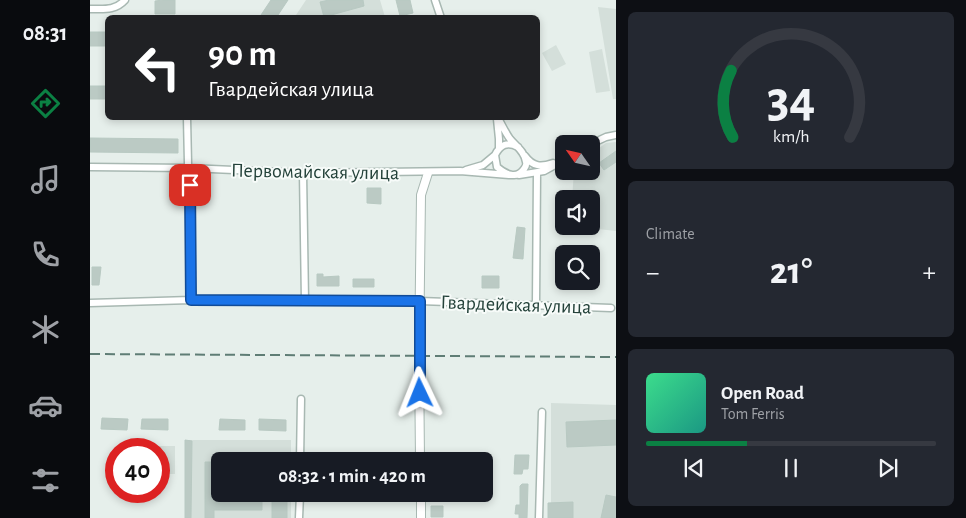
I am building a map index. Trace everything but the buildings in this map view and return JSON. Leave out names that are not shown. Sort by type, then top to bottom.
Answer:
[{"type":"street","points":[[90,9],[114,9],[125,0]]},
{"type":"street","points":[[435,0],[440,15]]},
{"type":"street","points":[[187,120],[191,300]]},
{"type":"street","points":[[498,120],[499,148]]},
{"type":"street","points":[[499,120],[510,138],[529,162],[540,166],[555,162]]},
{"type":"street","points":[[600,140],[616,136]]},
{"type":"street","points":[[460,171],[483,166],[495,155],[502,145],[512,144],[518,147]]},
{"type":"street","points":[[495,155],[497,167],[509,175],[537,173],[555,165]]},
{"type":"street","points":[[518,175],[523,172],[526,166],[524,155]]},
{"type":"street","name":"Первомайская улица","points":[[90,167],[189,168],[303,173],[428,173],[460,171],[509,175]]},
{"type":"street","points":[[303,173],[305,301]]},
{"type":"street","points":[[420,452],[422,195],[428,173]]},
{"type":"street","points":[[536,304],[537,173]]},
{"type":"street","name":"Гвардейская улица","points":[[90,303],[191,300],[420,301],[611,308]]},
{"type":"street","points":[[300,452],[301,399]]},
{"type":"street","points":[[539,518],[542,412]]},
{"type":"street","points":[[299,518],[300,502]]},
{"type":"street","points":[[420,502],[421,518]]},
{"type":"shaded area","points":[[306,0],[380,0],[384,15],[296,15]]},
{"type":"shaded area","points":[[598,7],[616,9],[616,99],[613,99]]},
{"type":"shaded area","points":[[556,45],[566,64],[552,71],[542,53]]},
{"type":"shaded area","points":[[602,49],[610,91],[596,93],[589,52]]},
{"type":"shaded area","points":[[616,142],[616,231],[600,229],[600,190],[573,190],[573,180],[600,180],[600,147],[606,143]]},
{"type":"shaded area","points":[[551,403],[616,405],[616,518],[551,518]]},
{"type":"shaded area","points":[[185,440],[291,440],[291,452],[211,452],[211,502],[291,502],[291,518],[185,518]]},
{"type":"shaded area","points":[[170,446],[175,446],[175,474],[170,474]]},
{"type":"railway","points":[[90,354],[616,357]]},
{"type":"route","points":[[190,185],[191,300],[420,301],[420,393]]}]
